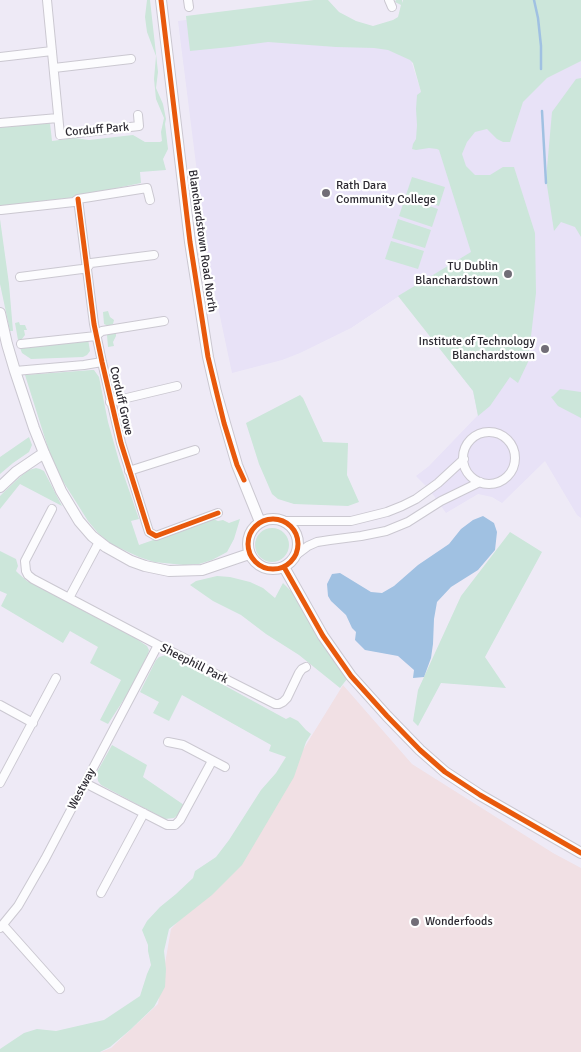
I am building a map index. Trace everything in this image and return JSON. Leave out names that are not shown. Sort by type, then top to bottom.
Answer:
[{"type":"main road","name":"Blanchardstown Road North","points":[[161,0],[190,242],[208,357],[237,465],[260,522]]},
{"type":"main road","points":[[0,313],[7,344],[34,428],[61,491],[86,530],[113,552],[131,561],[169,571],[202,570],[249,554]]},
{"type":"main road","points":[[0,487],[16,472],[44,453]]},
{"type":"main road","points":[[276,518],[284,521],[295,532],[298,539],[296,555],[284,567],[267,569],[259,566],[249,554],[247,544],[249,535],[253,527],[260,522],[276,518]]},
{"type":"main road","points":[[284,567],[323,636],[352,676],[420,750],[445,772],[480,795],[581,853]]},
{"type":"street","name":"Corduff Park","points":[[47,0],[60,135],[138,126],[138,115]]},
{"type":"street","points":[[0,57],[52,51]]},
{"type":"street","points":[[54,68],[132,59]]},
{"type":"street","name":"Corduff Park","points":[[0,124],[58,118]]},
{"type":"street","points":[[1,210],[74,202],[78,198],[147,188],[150,200]]},
{"type":"street","name":"Corduff Grove","points":[[78,198],[96,336],[110,402],[129,471],[149,532],[156,536],[218,513]]},
{"type":"street","points":[[20,277],[87,268],[92,263],[154,255]]},
{"type":"street","points":[[21,344],[96,336],[102,331],[164,321]]},
{"type":"street","name":"Corduff Grove","points":[[15,371],[102,362]]},
{"type":"street","name":"Corduff Grove","points":[[110,402],[177,386]]},
{"type":"street","points":[[487,432],[503,436],[509,442],[513,448],[515,464],[512,471],[500,482],[486,484],[472,478],[467,471],[464,459],[466,446],[478,435],[487,432]]},
{"type":"street","points":[[129,471],[195,450]]},
{"type":"street","points":[[284,521],[351,521],[387,512],[416,499],[464,459]]},
{"type":"street","points":[[296,555],[308,546],[318,542],[386,531],[408,522],[480,482]]},
{"type":"street","name":"Sheephill Park","points":[[52,509],[26,559],[24,567],[28,575],[33,579],[275,704],[279,704],[287,698],[299,673],[306,667]]},
{"type":"street","points":[[69,598],[99,542]]},
{"type":"street","name":"Westway","points":[[2,926],[18,906],[36,875],[158,645]]},
{"type":"street","points":[[0,783],[56,678]]},
{"type":"street","points":[[0,705],[33,723]]},
{"type":"street","points":[[168,742],[183,745],[225,767]]},
{"type":"street","points":[[86,783],[167,825],[175,825],[180,820],[212,761]]},
{"type":"street","points":[[101,893],[144,813]]},
{"type":"street","points":[[2,926],[60,989]]},
{"type":"shaded area","points":[[316,4],[410,57],[434,133],[581,30],[581,518],[577,515],[545,461],[502,503],[492,497],[478,494],[446,513],[429,489],[416,476],[429,466],[478,415],[473,391],[399,296],[351,328],[300,353],[282,360],[232,373],[208,260],[178,21]]},
{"type":"shaded area","points":[[343,685],[412,764],[553,853],[581,868],[581,1052],[101,1052],[111,1048],[158,1004],[171,929],[193,906],[288,774]]},
{"type":"green space","points":[[147,0],[150,0],[158,72],[156,88],[163,104],[166,119],[168,149],[163,159],[166,170],[140,172],[141,183],[68,198],[0,206],[0,127],[48,121],[50,123],[52,141],[75,138],[89,140],[133,135],[145,142],[162,141],[161,132],[164,118],[156,99],[154,79],[156,56],[147,32],[145,17]]},
{"type":"green space","points":[[314,0],[328,0],[339,12],[356,21],[373,26],[398,17],[401,5],[395,2],[396,0],[402,0],[402,3],[403,0],[581,0],[581,61],[547,78],[523,102],[510,142],[503,142],[497,139],[487,129],[475,132],[467,142],[462,154],[466,166],[475,175],[490,175],[503,167],[514,167],[535,233],[536,293],[528,362],[518,383],[510,377],[490,406],[478,416],[473,391],[398,296],[471,252],[439,150],[429,148],[412,149],[416,139],[417,95],[421,92],[413,63],[388,50],[268,42],[190,51],[186,16]]},
{"type":"green space","points":[[581,78],[581,237],[575,227],[561,222],[554,231],[546,179],[552,112],[576,79]]},
{"type":"green space","points":[[412,177],[445,187],[439,206],[406,195]]},
{"type":"green space","points":[[405,198],[438,209],[432,227],[399,216]]},
{"type":"green space","points":[[0,219],[13,331],[10,331],[0,284]]},
{"type":"green space","points":[[398,219],[431,230],[425,248],[392,238]]},
{"type":"green space","points":[[391,241],[424,251],[418,269],[385,259]]},
{"type":"green space","points":[[108,311],[110,317],[114,320],[113,324],[108,326],[104,324],[103,312]]},
{"type":"green space","points":[[19,322],[20,325],[25,325],[27,330],[24,330],[25,335],[22,339],[18,340],[15,323]]},
{"type":"green space","points":[[116,332],[113,342],[114,346],[108,347],[107,335]]},
{"type":"green space","points":[[88,339],[90,351],[83,357],[31,359],[22,353],[20,348]]},
{"type":"green space","points":[[94,370],[99,377],[108,422],[139,519],[131,521],[139,545],[213,519],[229,523],[240,519],[234,539],[227,552],[199,564],[184,565],[154,562],[111,544],[88,521],[54,467],[25,375]]},
{"type":"green space","points":[[560,389],[581,392],[581,418],[558,406],[551,397]]},
{"type":"green space","points":[[300,395],[323,442],[348,443],[347,475],[359,502],[348,506],[294,504],[278,499],[272,494],[259,464],[246,423]]},
{"type":"green space","points":[[29,437],[32,445],[29,452],[0,474],[0,457]]},
{"type":"green space","points":[[36,468],[44,471],[62,506],[20,484],[0,509],[0,496],[21,476],[29,470]]},
{"type":"green space","points":[[272,528],[284,533],[289,545],[284,557],[272,562],[260,557],[255,545],[260,533]]},
{"type":"green space","points":[[510,532],[542,552],[485,657],[506,688],[441,683],[418,726],[413,721],[418,690],[461,596]]},
{"type":"green space","points":[[0,551],[16,559],[18,566],[16,571],[27,581],[147,646],[148,654],[130,690],[108,724],[100,720],[121,680],[90,663],[98,647],[70,631],[63,643],[1,606],[7,594],[0,591]]},
{"type":"green space","points":[[217,576],[250,582],[263,588],[275,598],[283,583],[292,592],[347,679],[340,688],[299,655],[241,615],[213,601],[190,585],[196,581]]},
{"type":"green space","points":[[166,655],[286,719],[290,717],[298,721],[311,734],[306,742],[294,777],[242,865],[212,895],[169,929],[164,951],[165,987],[154,1007],[130,1030],[110,1047],[100,1052],[0,1052],[0,1049],[24,1033],[37,1029],[56,1031],[104,1020],[140,996],[151,965],[148,945],[142,930],[147,921],[193,878],[195,871],[216,857],[261,790],[276,773],[286,757],[269,751],[271,745],[182,695],[169,721],[153,713],[159,702],[140,692],[156,660]]},
{"type":"green space","points":[[112,745],[147,765],[143,777],[184,805],[179,814],[174,818],[165,819],[101,785],[98,781],[97,772]]},
{"type":"water","points":[[483,516],[494,523],[497,532],[495,550],[478,570],[451,587],[437,602],[431,658],[424,677],[413,678],[414,670],[398,656],[365,650],[355,640],[356,632],[346,615],[328,596],[327,584],[332,574],[340,573],[371,592],[382,593],[449,544],[461,529],[473,520]]},
{"type":"waterway","points":[[534,0],[541,46],[541,69]]},
{"type":"waterway","points":[[542,111],[546,183]]},
{"type":"cycle path","points":[[161,0],[190,242],[208,357],[224,423],[237,465],[244,480]]},
{"type":"cycle path","points":[[78,199],[94,324],[102,362],[121,443],[149,532],[156,536],[218,513]]},
{"type":"cycle path","points":[[268,519],[278,519],[291,526],[298,539],[298,544],[298,549],[291,562],[278,569],[268,569],[259,565],[252,558],[248,549],[248,539],[252,530],[259,523],[268,519]]},
{"type":"cycle path","points":[[284,567],[323,636],[351,676],[420,750],[445,772],[480,795],[581,853]]},
{"type":"place","name":"Rath Dara Community College","points":[[326,193]]},
{"type":"place","name":"TU Dublin Blanchardstown","points":[[508,274]]},
{"type":"place","name":"Institute of Technology Blanchardstown","points":[[545,349]]},
{"type":"place","name":"Wonderfoods","points":[[415,922]]}]
